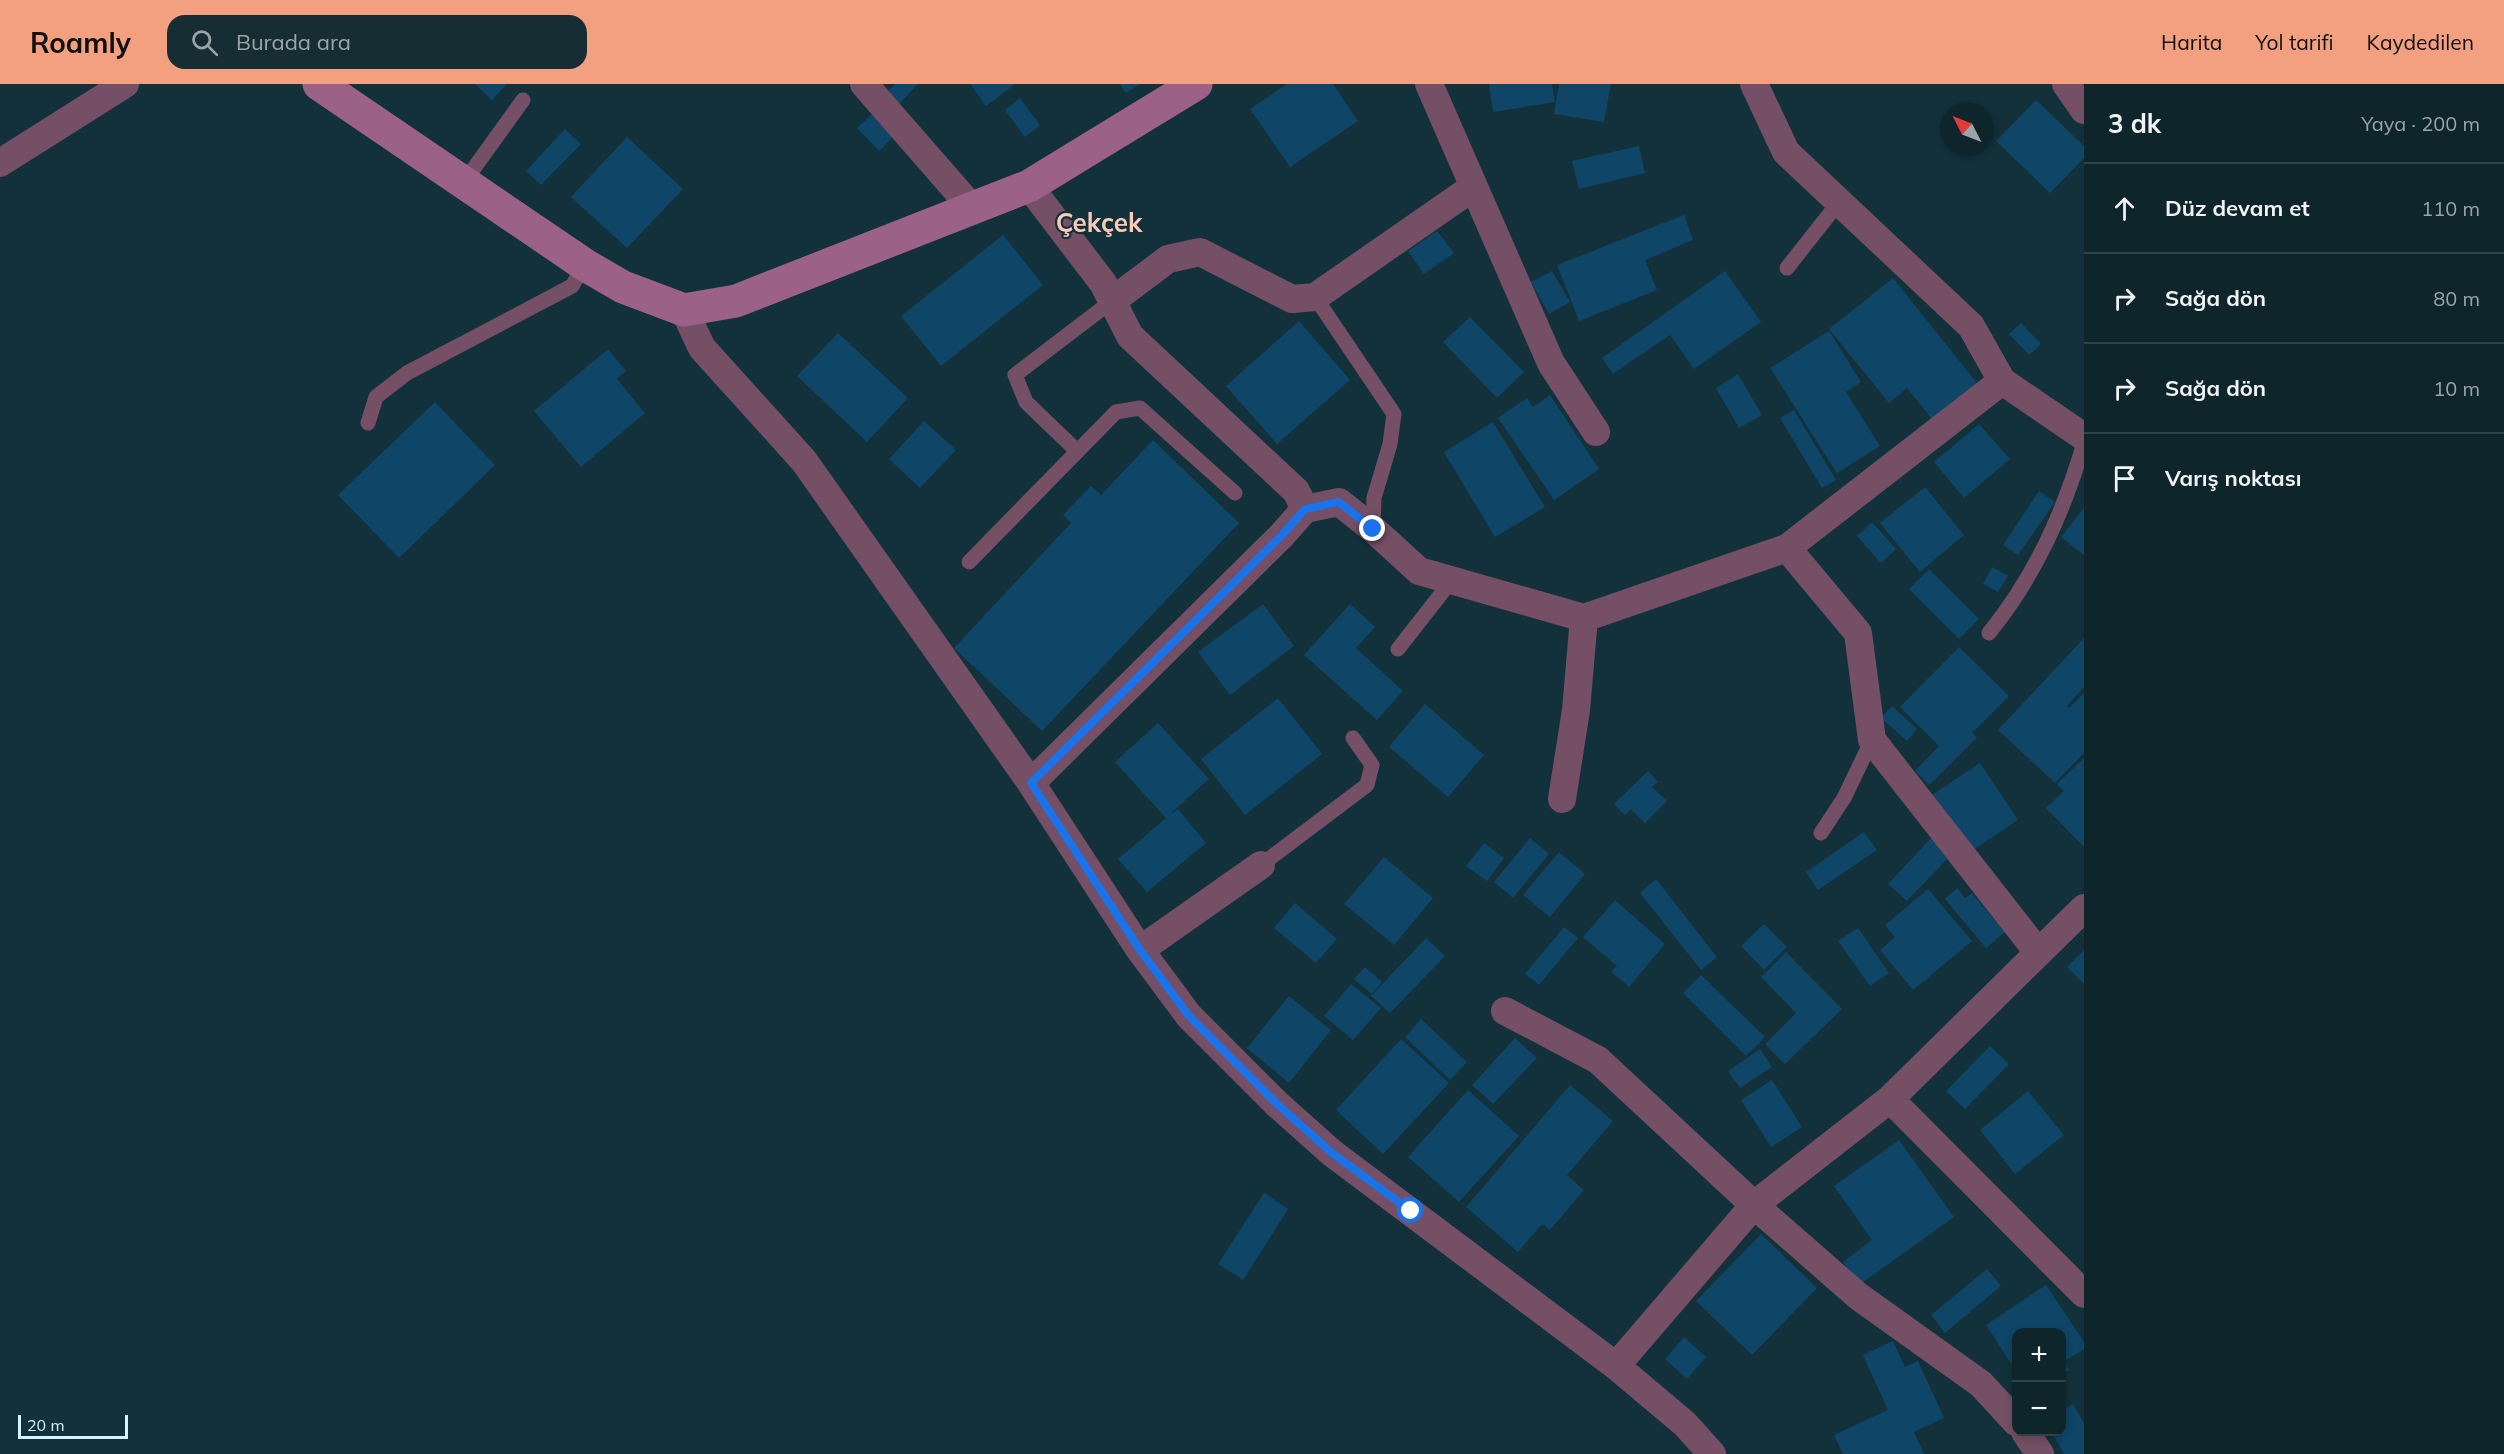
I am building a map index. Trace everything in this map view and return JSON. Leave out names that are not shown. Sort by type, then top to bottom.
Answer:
[{"type":"street","points":[[0,163],[125,84]]},
{"type":"street","points":[[319,84],[585,265],[623,287],[684,310],[736,301],[1029,186],[1196,84]]},
{"type":"street","points":[[864,84],[973,209]]},
{"type":"street","points":[[1429,84],[1472,188],[1551,363],[1596,432]]},
{"type":"street","points":[[1754,84],[1786,152],[1971,326],[2002,381],[2084,437]]},
{"type":"street","points":[[2066,84],[2084,110]]},
{"type":"street","points":[[1029,186],[1103,283],[1130,336],[1296,491],[1305,509]]},
{"type":"street","points":[[1112,301],[1168,259],[1200,252],[1292,299],[1315,297],[1472,188]]},
{"type":"street","points":[[684,310],[702,348],[804,461],[1031,783],[1140,950],[1189,1016],[1277,1104],[1332,1153],[1616,1366],[1685,1424],[1712,1454]]},
{"type":"street","points":[[1031,783],[1282,535],[1305,509],[1339,502],[1419,571],[1584,618],[1787,548],[2002,381]]},
{"type":"street","points":[[1787,548],[1858,633],[1872,740],[2038,952]]},
{"type":"street","points":[[1562,799],[1576,710],[1584,618]]},
{"type":"street","points":[[1140,950],[1261,865]]},
{"type":"street","points":[[1616,1366],[1754,1205],[1890,1099],[2084,908]]},
{"type":"street","points":[[1505,1011],[1598,1060],[1754,1205],[1858,1296],[1981,1384],[2012,1418]]},
{"type":"street","points":[[1890,1099],[2084,1294]]},
{"type":"street","points":[[2028,1436],[2040,1454]]},
{"type":"lane","points":[[464,182],[523,100]]},
{"type":"lane","points":[[1787,268],[1839,202]]},
{"type":"lane","points":[[368,423],[376,397],[407,373],[572,286],[585,265]]},
{"type":"lane","points":[[1315,297],[1394,414],[1390,444],[1374,498],[1373,529]]},
{"type":"lane","points":[[1077,452],[1026,402],[1015,375],[1112,301]]},
{"type":"lane","points":[[969,561],[1116,412],[1140,408],[1235,493]]},
{"type":"lane","points":[[1989,633],[2015,601],[2051,537],[2069,492],[2084,443]]},
{"type":"lane","points":[[1398,649],[1452,580]]},
{"type":"lane","points":[[1261,865],[1367,786],[1372,765],[1353,738]]},
{"type":"lane","points":[[1821,833],[1844,798],[1872,740]]},
{"type":"building","points":[[475,84],[507,84],[492,100]]},
{"type":"building","points":[[895,84],[918,84],[899,104],[886,93]]},
{"type":"building","points":[[970,84],[1015,84],[986,106]]},
{"type":"building","points":[[1120,84],[1140,84],[1126,93]]},
{"type":"building","points":[[1287,84],[1333,84],[1358,121],[1290,167],[1250,109]]},
{"type":"building","points":[[1489,84],[1552,84],[1555,102],[1493,112]]},
{"type":"building","points":[[1559,84],[1611,84],[1604,122],[1554,114]]},
{"type":"building","points":[[1020,98],[1040,125],[1025,137],[1005,110]]},
{"type":"building","points":[[2036,100],[2084,146],[2084,158],[2050,193],[1996,141]]},
{"type":"building","points":[[873,113],[894,136],[879,151],[857,128]]},
{"type":"building","points":[[565,129],[581,144],[541,185],[526,171]]},
{"type":"building","points":[[627,137],[683,189],[627,248],[571,197]]},
{"type":"building","points":[[1639,146],[1645,173],[1579,189],[1572,161]]},
{"type":"building","points":[[1684,215],[1693,240],[1645,260],[1657,290],[1579,321],[1557,265]]},
{"type":"building","points":[[1437,231],[1454,253],[1424,274],[1408,251]]},
{"type":"building","points":[[1003,235],[1043,285],[941,366],[901,316]]},
{"type":"building","points":[[1552,271],[1570,302],[1549,314],[1531,282]]},
{"type":"building","points":[[1725,271],[1761,322],[1694,369],[1670,335],[1613,374],[1602,358]]},
{"type":"building","points":[[1893,278],[1977,383],[1932,419],[1907,388],[1889,403],[1829,329]]},
{"type":"building","points":[[1470,317],[1524,372],[1497,398],[1443,342]]},
{"type":"building","points":[[1299,321],[1350,380],[1277,444],[1226,386]]},
{"type":"building","points":[[2021,323],[2041,344],[2029,355],[2009,334]]},
{"type":"building","points":[[1829,331],[1861,382],[1846,392],[1880,446],[1837,473],[1770,368]]},
{"type":"building","points":[[838,333],[908,398],[867,442],[797,376]]},
{"type":"building","points":[[608,349],[626,371],[617,379],[645,413],[581,467],[534,411]]},
{"type":"building","points":[[1738,374],[1762,415],[1739,428],[1716,388]]},
{"type":"building","points":[[1550,395],[1599,469],[1554,500],[1498,418],[1527,398],[1533,407]]},
{"type":"building","points":[[435,402],[495,465],[399,558],[338,495]]},
{"type":"building","points":[[1794,410],[1836,480],[1822,488],[1780,418]]},
{"type":"building","points":[[924,421],[956,450],[920,488],[889,459]]},
{"type":"building","points":[[1493,422],[1545,507],[1495,537],[1444,452]]},
{"type":"building","points":[[1979,424],[2010,459],[1964,498],[1934,462]]},
{"type":"building","points":[[1153,440],[1239,523],[1042,731],[954,648],[1071,523],[1063,515],[1091,486],[1101,495]]},
{"type":"building","points":[[1925,487],[1964,535],[1920,572],[1880,523]]},
{"type":"building","points":[[2039,491],[2055,502],[2018,555],[2003,545]]},
{"type":"building","points":[[2084,508],[2084,555],[2061,537]]},
{"type":"building","points":[[1872,522],[1896,549],[1881,563],[1857,536]]},
{"type":"building","points":[[1992,567],[2008,576],[1998,592],[1983,584]]},
{"type":"building","points":[[1929,569],[1979,619],[1959,639],[1909,589]]},
{"type":"building","points":[[1263,604],[1294,646],[1230,695],[1198,652]]},
{"type":"building","points":[[1350,604],[1375,627],[1356,648],[1403,691],[1377,720],[1304,655]]},
{"type":"building","points":[[2084,638],[2084,687],[2067,706],[2069,708],[2084,693],[2084,753],[2055,783],[1998,730]]},
{"type":"building","points":[[1959,647],[2009,696],[1972,733],[1977,737],[1929,785],[1915,771],[1939,746],[1900,707]]},
{"type":"building","points":[[1278,698],[1322,754],[1245,815],[1201,759]]},
{"type":"building","points":[[1425,704],[1484,755],[1448,797],[1389,747]]},
{"type":"building","points":[[1892,706],[1917,729],[1907,741],[1881,718]]},
{"type":"building","points":[[1158,723],[1209,779],[1170,814],[1178,809],[1206,843],[1147,892],[1118,859],[1166,818],[1115,762]]},
{"type":"building","points":[[2084,758],[2084,847],[2046,808],[2064,791],[2057,784]]},
{"type":"building","points":[[1980,763],[2018,820],[1970,852],[1932,795]]},
{"type":"building","points":[[1648,771],[1658,782],[1652,787],[1667,801],[1645,823],[1631,809],[1625,815],[1614,804]]},
{"type":"building","points":[[1864,832],[1877,850],[1818,890],[1806,872]]},
{"type":"building","points":[[1932,837],[1951,855],[1907,901],[1888,884]]},
{"type":"building","points":[[1530,838],[1549,854],[1513,898],[1494,882]]},
{"type":"building","points":[[1484,843],[1504,858],[1487,881],[1466,866]]},
{"type":"building","points":[[1559,852],[1585,874],[1550,917],[1523,895]]},
{"type":"building","points":[[1384,857],[1433,898],[1394,945],[1344,904]]},
{"type":"building","points":[[1656,879],[1717,957],[1701,970],[1640,893]]},
{"type":"building","points":[[1957,888],[1965,898],[1972,893],[2005,932],[1986,948],[1945,899]]},
{"type":"building","points":[[1928,889],[1972,941],[1913,990],[1880,950],[1895,937],[1885,925]]},
{"type":"building","points":[[1615,900],[1665,944],[1629,987],[1611,972],[1617,966],[1583,937]]},
{"type":"building","points":[[1295,903],[1337,939],[1316,963],[1274,928]]},
{"type":"building","points":[[1764,924],[1787,947],[1764,970],[1741,946]]},
{"type":"building","points":[[1564,927],[1578,938],[1539,985],[1525,974]]},
{"type":"building","points":[[1858,928],[1889,973],[1870,986],[1838,941]]},
{"type":"building","points":[[1426,938],[1445,956],[1390,1013],[1371,996]]},
{"type":"building","points":[[2084,950],[2084,984],[2067,967]]},
{"type":"building","points":[[1786,952],[1842,1009],[1785,1064],[1765,1044],[1796,1013],[1761,977]]},
{"type":"building","points":[[1365,967],[1382,982],[1372,994],[1354,979]]},
{"type":"building","points":[[1701,975],[1765,1037],[1746,1056],[1683,993]]},
{"type":"building","points":[[1351,984],[1381,1008],[1353,1040],[1324,1016]]},
{"type":"building","points":[[1289,996],[1331,1030],[1289,1083],[1247,1048]]},
{"type":"building","points":[[1421,1019],[1467,1062],[1450,1080],[1405,1037]]},
{"type":"building","points":[[1515,1038],[1537,1058],[1493,1104],[1472,1085]]},
{"type":"building","points":[[1401,1039],[1449,1083],[1383,1154],[1336,1110]]},
{"type":"building","points":[[1990,1046],[2009,1064],[1965,1109],[1946,1091]]},
{"type":"building","points":[[1760,1049],[1772,1067],[1740,1088],[1728,1071]]},
{"type":"building","points":[[1772,1080],[1802,1127],[1771,1147],[1741,1100]]},
{"type":"building","points":[[1570,1085],[1613,1121],[1567,1175],[1584,1190],[1550,1230],[1542,1224],[1518,1252],[1466,1207]]},
{"type":"building","points":[[1468,1090],[1519,1136],[1459,1202],[1408,1157]]},
{"type":"building","points":[[2028,1091],[2064,1135],[2015,1174],[1980,1130]]},
{"type":"building","points":[[1899,1140],[1954,1217],[1859,1285],[1843,1262],[1872,1240],[1834,1186]]},
{"type":"building","points":[[1264,1193],[1288,1209],[1243,1280],[1218,1264]]},
{"type":"building","points":[[1761,1234],[1817,1288],[1752,1355],[1696,1301]]},
{"type":"building","points":[[1987,1269],[2001,1286],[1945,1333],[1931,1315]]},
{"type":"building","points":[[2046,1285],[2084,1342],[2084,1349],[2066,1360],[2066,1328],[2012,1328],[2012,1365],[1986,1325]]},
{"type":"building","points":[[1684,1337],[1706,1357],[1687,1379],[1665,1359]]},
{"type":"building","points":[[1893,1341],[1905,1367],[1918,1361],[1944,1418],[1914,1432],[1924,1454],[1843,1454],[1834,1435],[1888,1410],[1863,1355]]},
{"type":"building","points":[[2073,1404],[2084,1423],[2084,1454],[2064,1454],[2054,1436],[2066,1436],[2066,1408]]},
{"type":"district","name":"Çekçek","points":[[1099,222]]},
{"type":"route","points":[[1373,529],[1339,502],[1305,509],[1282,535],[1031,783],[1140,950],[1189,1016],[1277,1104],[1332,1153],[1411,1211]]}]
